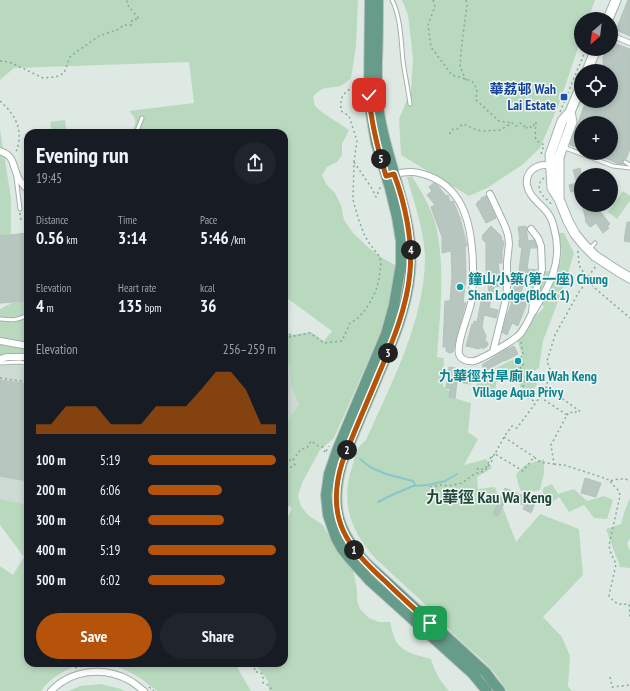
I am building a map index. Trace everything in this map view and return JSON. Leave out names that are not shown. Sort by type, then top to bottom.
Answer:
[{"type":"main road","points":[[370,0],[370,104],[374,133],[396,212],[401,241],[401,264],[397,292],[386,334],[329,474],[327,490],[328,514],[336,538],[342,549],[358,569],[472,673],[487,691]]},
{"type":"main road","points":[[378,0],[378,109],[388,154],[388,179],[400,192],[409,230],[411,260],[404,307],[394,338],[342,463],[336,494],[338,512],[343,531],[358,555],[486,673],[500,691]]},
{"type":"main road","points":[[611,12],[616,0]]},
{"type":"main road","points":[[574,103],[570,112],[562,121],[563,142],[554,168],[552,188],[559,199],[571,228],[589,251],[630,278]]},
{"type":"main road","points":[[554,168],[550,155],[563,142]]},
{"type":"street","points":[[618,38],[630,43]]},
{"type":"street","points":[[0,151],[5,153],[12,160],[17,176],[24,186]]},
{"type":"street","points":[[388,179],[406,171],[425,174],[448,186],[457,197],[464,210],[470,226],[472,242],[473,284],[470,308],[459,351],[463,360],[468,362],[482,358],[520,335],[546,290],[557,261],[557,239],[554,226],[547,212],[531,194],[527,180],[534,168],[543,165],[554,168]]},
{"type":"street","points":[[490,194],[505,226],[509,244],[506,262],[506,298],[493,352]]},
{"type":"street","points":[[531,229],[538,238],[541,246],[542,269],[533,301],[532,314]]},
{"type":"street","points":[[0,342],[24,345]]},
{"type":"street","points":[[0,359],[7,357],[24,357]]},
{"type":"street","points":[[51,691],[74,675],[97,671],[111,673],[124,678],[144,691]]},
{"type":"lane","points":[[392,0],[398,17],[403,64],[410,104]]},
{"type":"lane","points":[[138,129],[142,118]]},
{"type":"lane","points":[[563,142],[614,166],[630,166]]},
{"type":"lane","points":[[625,162],[630,166]]},
{"type":"lane","points":[[15,170],[20,210]]},
{"type":"lane","points":[[589,251],[595,243]]},
{"type":"lane","points":[[0,319],[14,320],[24,317]]},
{"type":"lane","points":[[0,363],[24,363]]},
{"type":"path","points":[[0,62],[9,62],[43,78],[60,75],[64,73],[70,57],[94,39],[117,30],[124,25],[132,25],[132,20],[139,19],[128,4],[127,0]]},
{"type":"path","points":[[433,0],[434,6],[428,25],[431,48],[452,75],[472,81],[477,89],[476,100],[500,122],[512,123],[516,126],[520,123],[524,125],[525,129],[529,126],[532,128],[536,122],[536,140],[544,145],[540,157],[545,152]]},
{"type":"path","points":[[466,0],[467,4],[460,67],[466,80]]},
{"type":"path","points":[[558,114],[583,56]]},
{"type":"path","points":[[288,337],[310,333],[324,342],[342,341],[350,323],[358,319],[371,301],[376,290],[381,263],[380,257],[369,243],[358,218],[353,200],[354,161],[357,140],[350,116],[341,111],[340,102],[343,94],[356,85],[364,86]]},
{"type":"path","points":[[0,100],[15,117],[20,133],[18,148],[12,160]]},
{"type":"path","points":[[449,133],[451,133],[453,129],[457,129],[464,124],[477,130],[484,131],[500,130],[512,123]]},
{"type":"path","points":[[354,161],[376,196],[380,188],[388,179]]},
{"type":"path","points":[[20,210],[21,220]]},
{"type":"path","points":[[579,250],[577,251],[579,265],[588,281],[630,318]]},
{"type":"path","points":[[587,278],[596,266],[591,262]]},
{"type":"path","points":[[477,468],[478,470],[486,468],[491,457],[495,454],[512,426],[517,428],[546,387],[550,372],[547,361],[555,335],[580,290],[588,281]]},
{"type":"path","points":[[288,334],[295,336]]},
{"type":"path","points":[[520,335],[523,353],[520,361],[524,364],[520,367],[526,378],[523,386],[524,396],[536,402]]},
{"type":"path","points":[[0,378],[24,381]]},
{"type":"path","points":[[546,387],[581,412]]},
{"type":"path","points":[[540,397],[567,415]]},
{"type":"path","points":[[554,464],[551,445],[569,412],[575,413],[578,409]]},
{"type":"path","points":[[504,437],[540,462],[564,465],[604,478],[611,481],[611,483],[619,491],[620,496],[609,544],[610,551],[616,564],[609,596],[619,605],[628,604],[630,616]]},
{"type":"path","points":[[293,460],[301,449],[307,448],[311,441],[318,446],[323,447],[325,452],[329,446],[330,447]]},
{"type":"path","points":[[495,454],[523,471],[534,457]]},
{"type":"path","points":[[430,487],[441,485],[449,486],[462,483],[474,474],[485,471],[493,459],[492,456]]},
{"type":"path","points":[[288,460],[293,460]]},
{"type":"path","points":[[288,469],[295,466],[293,460]]},
{"type":"path","points":[[611,481],[615,479],[630,480]]},
{"type":"path","points":[[254,667],[255,672],[260,672],[263,675],[263,683],[268,685],[273,691]]},
{"type":"path","points":[[610,677],[612,687],[630,685]]},
{"type":"shaded area","points":[[288,364],[291,385],[299,405],[288,419]]},
{"type":"shaded area","points":[[19,365],[24,367],[24,504],[0,499],[0,366]]},
{"type":"green space","points":[[0,0],[358,0],[356,47],[351,78],[344,84],[323,89],[316,93],[313,97],[315,106],[349,130],[342,144],[342,155],[337,162],[327,167],[322,175],[326,184],[335,193],[341,205],[344,220],[353,233],[369,248],[395,265],[394,283],[389,309],[380,334],[334,438],[320,450],[302,483],[298,496],[301,506],[308,515],[323,525],[340,555],[353,570],[357,589],[357,600],[360,609],[369,618],[379,622],[390,622],[397,643],[404,649],[412,654],[431,659],[438,676],[449,691],[269,691],[268,681],[258,667],[288,667],[288,517],[292,508],[288,506],[288,419],[299,405],[291,385],[288,364],[288,335],[311,332],[324,341],[332,331],[288,299],[288,129],[133,129],[135,119],[129,111],[194,103],[189,62],[14,68],[0,80]]},
{"type":"green space","points":[[402,0],[595,0],[591,12],[574,12],[574,56],[575,56],[559,104],[540,148],[522,165],[487,188],[469,196],[401,155],[399,119],[411,90],[413,59],[408,15]]},
{"type":"green space","points":[[65,120],[66,129],[51,129],[50,122]]},
{"type":"green space","points":[[0,130],[11,198],[11,234],[0,239]]},
{"type":"green space","points":[[412,176],[431,210],[438,238],[441,272],[441,306],[437,357],[444,358],[443,386],[457,399],[471,403],[468,432],[478,439],[464,465],[486,459],[492,468],[477,477],[478,489],[495,487],[516,542],[540,514],[579,529],[583,575],[543,617],[562,637],[570,656],[568,686],[572,691],[507,691],[493,671],[458,639],[441,619],[367,549],[354,528],[350,516],[347,493],[355,456],[359,447],[366,440],[395,375],[419,306],[423,283],[425,249],[419,218],[407,177]]},
{"type":"green space","points":[[623,191],[630,196],[630,201],[617,219],[608,212],[618,212],[618,198]]},
{"type":"green space","points":[[558,233],[564,233],[574,253],[565,283],[543,341],[539,368],[528,374],[537,384],[532,393],[520,387],[518,377],[498,373],[495,391],[484,395],[476,385],[479,370],[484,374],[522,355],[515,333],[523,323],[540,312],[544,307],[538,298],[528,304],[534,275],[547,271],[558,273],[562,252]]},
{"type":"green space","points":[[24,302],[24,359],[0,359],[0,309],[12,303]]},
{"type":"green space","points":[[544,459],[544,473],[540,490],[523,494],[519,487],[516,474],[525,465]]},
{"type":"green space","points":[[552,484],[558,494],[574,489],[587,501],[604,496],[613,500],[607,519],[594,518],[584,505],[569,512],[559,497],[548,505],[543,497],[543,488]]},
{"type":"green space","points":[[630,498],[630,538],[627,544],[630,551],[630,568],[620,567],[606,529],[621,524]]},
{"type":"green space","points":[[0,499],[24,504],[24,557],[0,525]]},
{"type":"green space","points":[[24,557],[24,667],[72,667],[54,678],[41,691],[0,691],[0,566],[13,575]]},
{"type":"green space","points":[[118,667],[237,667],[251,691],[157,691],[128,671]]},
{"type":"green space","points":[[101,684],[125,691],[69,691],[80,686]]},
{"type":"building","points":[[628,0],[630,0],[630,36],[618,31],[618,25]]},
{"type":"building","points":[[618,45],[630,49],[630,149],[626,159],[622,161],[623,164],[610,160],[618,160],[618,116],[581,116],[583,108],[618,108],[618,64],[603,64],[604,56],[618,56]]},
{"type":"building","points":[[574,134],[574,146],[570,145]]},
{"type":"building","points":[[434,183],[446,196],[448,195],[450,202],[453,201],[460,218],[467,246],[465,246],[466,276],[463,303],[466,303],[453,352],[449,353],[446,351],[446,347],[443,347],[445,301],[450,301],[452,276],[451,251],[442,253],[442,237],[431,207],[435,205],[427,195],[432,191],[429,187]]},
{"type":"building","points":[[574,184],[574,192],[571,192],[569,185]]},
{"type":"building","points":[[486,196],[496,218],[486,223],[476,204],[481,200],[481,198]]},
{"type":"building","points":[[584,212],[601,212],[610,224],[607,226],[609,228],[603,233],[596,223],[590,227],[585,221]]},
{"type":"building","points":[[627,222],[630,222],[630,242],[624,241]]},
{"type":"building","points":[[491,226],[502,237],[501,239],[504,242],[502,263],[498,263],[501,286],[494,287],[489,308],[498,310],[496,318],[484,315],[482,327],[486,336],[485,340],[488,345],[485,348],[479,349],[466,346],[472,324],[473,325],[474,321],[477,322],[483,292],[489,293],[486,269],[486,243],[482,239],[482,236]]},
{"type":"building","points":[[526,226],[528,241],[534,240],[537,248],[530,248],[527,269],[537,270],[535,278],[527,277],[519,296],[528,300],[518,326],[512,323],[507,335],[502,332],[512,302],[510,302],[511,295],[518,278],[522,247],[519,247],[520,240],[518,227]]},
{"type":"building","points":[[24,233],[24,301],[0,303],[0,236]]},
{"type":"building","points":[[514,346],[518,354],[485,371],[482,365]]},
{"type":"building","points":[[449,367],[472,371],[471,384],[457,382],[455,398],[449,397],[450,389],[446,388]]},
{"type":"building","points":[[0,380],[24,383],[24,480],[0,476]]},
{"type":"building","points":[[585,478],[601,483],[596,497],[581,493]]},
{"type":"building","points":[[505,488],[528,498],[528,500],[535,503],[531,513],[523,509],[525,506],[507,497],[498,516],[493,514]]},
{"type":"waterway","points":[[360,459],[370,467],[386,474],[413,481],[416,486]]},
{"type":"waterway","points":[[378,502],[413,486],[428,485],[445,481],[457,474]]},
{"type":"place","name":"華荔邨 Wah Lai Estate","points":[[564,97]]},
{"type":"place","name":"鐘山小築(第一座) Chung Shan Lodge(Block 1)","points":[[460,287]]},
{"type":"place","name":"九華徑村旱廁 Kau Wah Keng Village Aqua Privy","points":[[518,361]]},
{"type":"district","name":"九華徑 Kau Wa Keng","points":[[489,497]]},
{"type":"route","points":[[369,95],[376,143],[386,176],[394,174],[405,212],[411,250],[410,272],[404,307],[396,333],[342,463],[337,484],[336,504],[343,531],[358,555],[374,572],[430,623]]}]
